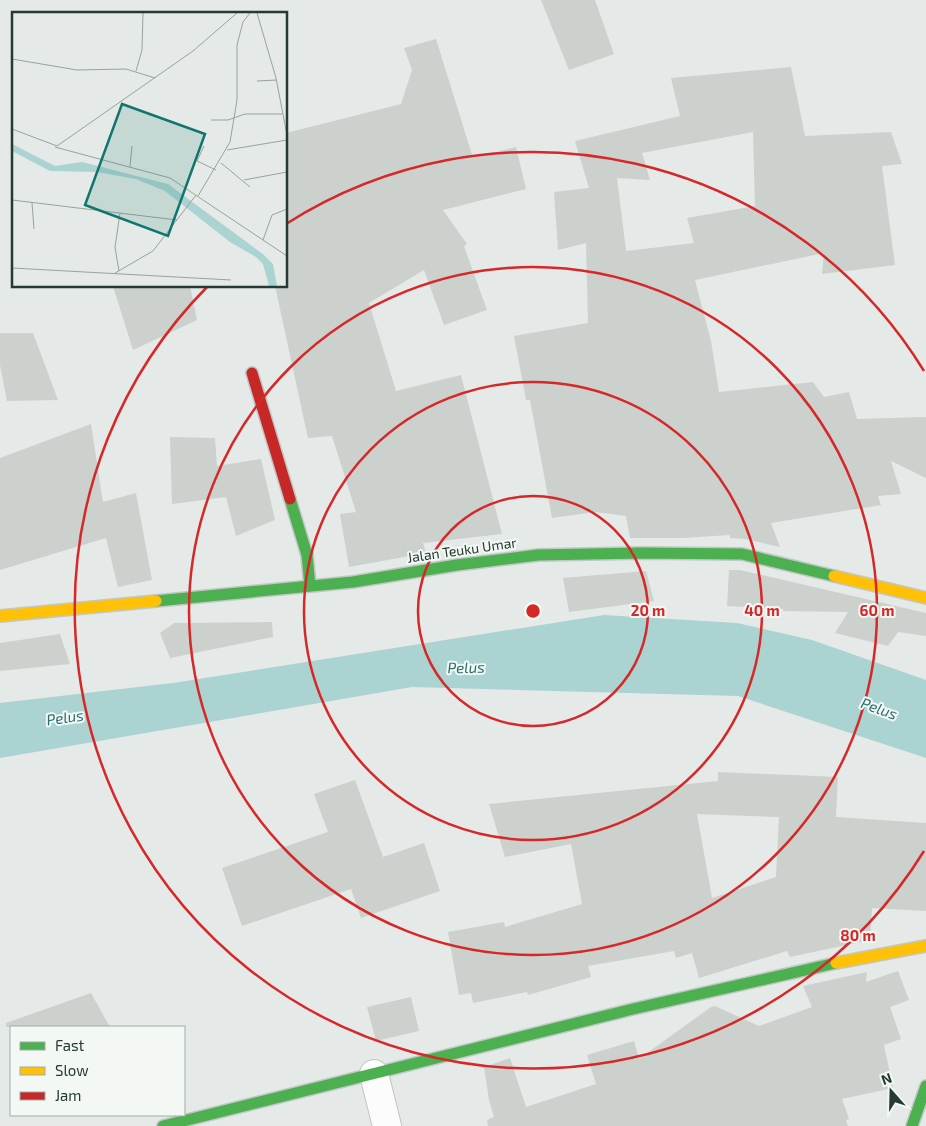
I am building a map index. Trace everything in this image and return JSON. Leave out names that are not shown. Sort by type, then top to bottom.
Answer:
[{"type":"street","points":[[252,373],[306,555],[310,586]]},
{"type":"street","name":"Jalan Teuku Umar","points":[[0,616],[353,582],[457,565],[538,555],[742,554],[926,598]]},
{"type":"street","points":[[163,1126],[633,1009],[851,959],[926,946]]},
{"type":"street","points":[[374,1074],[387,1126]]},
{"type":"street","points":[[912,1126],[926,1086]]},
{"type":"water","name":"Pelus","points":[[604,615],[737,623],[812,640],[926,680],[926,758],[738,696],[412,687],[0,758],[0,703],[173,683]]},
{"type":"building","points":[[541,0],[595,0],[614,54],[569,70]]},
{"type":"building","points":[[436,39],[473,158],[516,147],[526,189],[443,210],[467,244],[464,246],[487,310],[444,325],[424,270],[369,303],[396,391],[461,375],[502,534],[423,543],[426,553],[349,567],[340,514],[356,512],[332,436],[308,438],[275,288],[288,288],[288,132],[401,104],[412,70],[404,48]]},
{"type":"building","points":[[791,67],[805,136],[891,132],[902,164],[882,166],[895,265],[822,274],[824,253],[695,280],[711,341],[719,392],[813,382],[824,397],[849,392],[857,419],[926,417],[926,478],[891,461],[901,494],[878,496],[881,505],[771,523],[780,547],[745,539],[730,538],[730,535],[683,538],[630,538],[626,516],[595,512],[552,518],[530,400],[526,400],[514,336],[588,323],[586,243],[558,250],[554,192],[589,188],[575,141],[680,116],[671,78]],"holes":[[[753,132],[755,206],[687,218],[694,243],[626,251],[617,178],[650,180],[642,153]]]},
{"type":"building","points":[[114,288],[190,288],[197,320],[133,350]]},
{"type":"building","points":[[0,333],[33,333],[58,400],[7,401],[0,365]]},
{"type":"building","points":[[91,424],[103,502],[136,493],[152,580],[118,587],[106,538],[0,570],[0,458]]},
{"type":"building","points":[[170,437],[215,438],[217,466],[261,459],[275,520],[236,536],[226,497],[172,504]]},
{"type":"building","points":[[729,570],[740,570],[926,613],[926,636],[898,632],[888,646],[835,633],[848,612],[783,611],[783,609],[727,606]]},
{"type":"building","points":[[646,571],[654,601],[569,612],[563,578]]},
{"type":"building","points":[[272,622],[273,637],[170,658],[160,633],[174,623]]},
{"type":"building","points":[[60,634],[70,664],[0,671],[0,643]]},
{"type":"building","points":[[718,772],[838,777],[836,817],[926,823],[926,911],[872,908],[870,940],[790,957],[787,951],[699,978],[692,953],[676,958],[674,951],[588,966],[591,977],[528,995],[527,992],[473,1003],[471,993],[459,995],[448,932],[504,922],[505,927],[582,904],[571,844],[505,857],[489,804],[718,781]],"holes":[[[697,814],[779,817],[776,877],[712,898]]]},
{"type":"building","points":[[355,780],[383,857],[424,843],[440,891],[361,918],[351,889],[242,926],[222,868],[328,832],[314,794]]},
{"type":"building","points":[[898,971],[909,1000],[890,1007],[901,1039],[884,1045],[893,1088],[842,1099],[849,1119],[846,1120],[848,1126],[488,1126],[487,1120],[494,1117],[489,1100],[484,1067],[510,1058],[526,1107],[596,1084],[587,1055],[634,1041],[639,1059],[711,1007],[715,1006],[759,1026],[812,1007],[803,986],[867,972],[866,982]]},
{"type":"building","points":[[91,993],[109,1026],[6,1027],[6,1023]]},
{"type":"building","points":[[411,997],[419,1031],[376,1041],[367,1007]]},
{"type":"traffic: fast","points":[[290,499],[307,555],[310,586]]},
{"type":"traffic: fast","points":[[156,601],[353,582],[457,565],[538,555],[742,554],[834,576]]},
{"type":"traffic: fast","points":[[163,1126],[633,1009],[836,963]]},
{"type":"traffic: fast","points":[[912,1126],[926,1086]]},
{"type":"traffic: slow","points":[[834,576],[926,598]]},
{"type":"traffic: slow","points":[[0,616],[156,601]]},
{"type":"traffic: slow","points":[[836,963],[926,946]]},
{"type":"traffic: jam","points":[[252,373],[290,499]]}]
